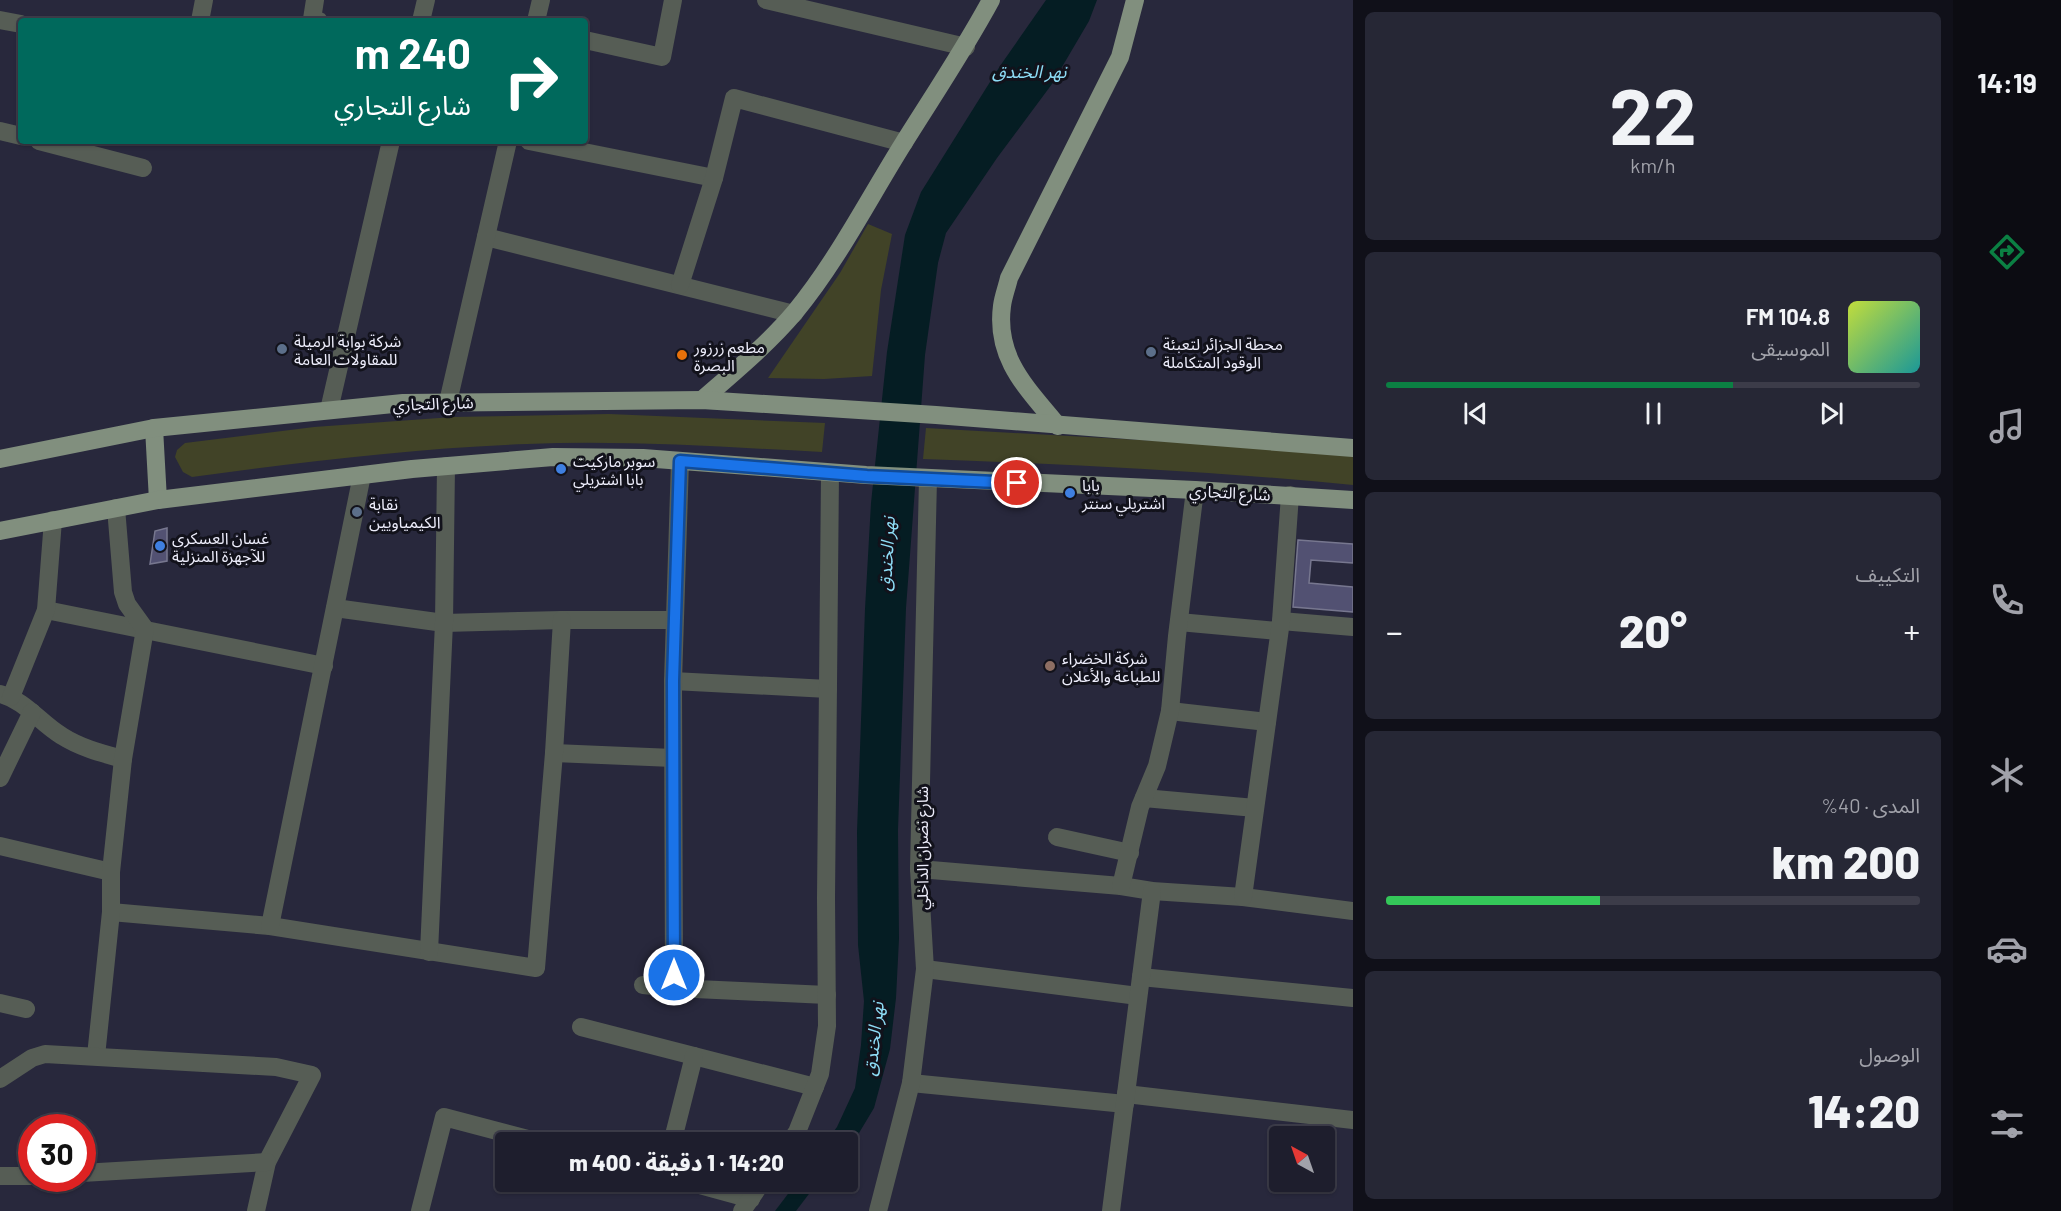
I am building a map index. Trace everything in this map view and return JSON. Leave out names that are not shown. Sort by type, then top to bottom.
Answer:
[{"type":"main road","points":[[702,400],[746,362],[794,314],[823,275],[966,47],[991,0]]},
{"type":"main road","points":[[1135,0],[1120,57],[1009,278],[1002,307],[1003,336],[1008,358],[1016,374],[1058,426],[1353,448]]},
{"type":"main road","name":"شارع التجاري","points":[[0,459],[154,428],[329,410],[448,402],[702,400],[936,415],[1058,426]]},
{"type":"main road","points":[[154,428],[158,500]]},
{"type":"main road","points":[[0,531],[158,500],[362,475],[553,457],[643,458],[830,472]]},
{"type":"main road","name":"شارع التجاري","points":[[830,472],[867,476],[1195,490],[1353,500]]},
{"type":"street","points":[[201,18],[204,0]]},
{"type":"street","points":[[312,18],[315,0]]},
{"type":"street","points":[[422,18],[426,0]]},
{"type":"street","points":[[537,18],[541,0]]},
{"type":"street","points":[[588,41],[662,57],[673,0]]},
{"type":"street","points":[[766,0],[966,47]]},
{"type":"street","points":[[0,20],[18,23]]},
{"type":"street","points":[[680,285],[714,178],[734,98],[904,143]]},
{"type":"street","points":[[0,131],[18,135]]},
{"type":"street","points":[[51,144],[143,168]]},
{"type":"street","points":[[329,410],[390,144]]},
{"type":"street","points":[[448,402],[507,144]]},
{"type":"street","points":[[544,144],[714,178]]},
{"type":"street","points":[[486,237],[794,314]]},
{"type":"street","points":[[674,988],[673,681],[680,461]]},
{"type":"street","points":[[429,952],[444,623],[446,466]]},
{"type":"street","points":[[797,1132],[820,1074],[827,1026],[830,472]]},
{"type":"street","points":[[270,926],[362,475]]},
{"type":"street","name":"شارع نضران الداخلي","points":[[878,1211],[911,1083],[926,969],[919,869],[928,479]]},
{"type":"street","points":[[1121,886],[1140,807],[1157,766],[1170,711],[1195,490]]},
{"type":"street","points":[[1243,897],[1280,626],[1290,495]]},
{"type":"street","points":[[96,1056],[111,912],[111,873],[123,759],[144,629],[127,604],[123,592],[116,508]]},
{"type":"street","points":[[52,520],[46,610],[5,696],[32,712],[59,735],[80,747],[123,759]]},
{"type":"street","points":[[335,608],[444,623],[674,620]]},
{"type":"street","points":[[46,610],[324,666]]},
{"type":"street","points":[[111,912],[270,926],[536,969],[554,753],[562,620]]},
{"type":"street","points":[[1179,622],[1353,627]]},
{"type":"street","points":[[673,681],[828,689]]},
{"type":"street","points":[[1170,711],[1267,722]]},
{"type":"street","points":[[0,778],[32,712]]},
{"type":"street","points":[[554,753],[673,758]]},
{"type":"street","points":[[1144,798],[1255,808]]},
{"type":"street","points":[[1057,837],[1130,853]]},
{"type":"street","points":[[0,846],[111,873]]},
{"type":"street","points":[[919,869],[1121,886],[1152,891],[1243,897],[1353,911]]},
{"type":"street","points":[[1111,1211],[1152,891]]},
{"type":"street","points":[[926,969],[1138,996]]},
{"type":"street","points":[[1141,977],[1353,998]]},
{"type":"street","points":[[643,985],[827,995]]},
{"type":"street","points":[[0,1003],[26,1009]]},
{"type":"street","points":[[581,1027],[815,1087]]},
{"type":"street","points":[[0,1079],[32,1058],[45,1054],[276,1067],[312,1076],[267,1162],[255,1211]]},
{"type":"street","points":[[675,1132],[694,1056]]},
{"type":"street","points":[[911,1083],[1125,1099],[1353,1120]]},
{"type":"street","points":[[420,1211],[444,1117],[501,1132]]},
{"type":"street","points":[[96,1172],[267,1162]]},
{"type":"street","points":[[0,1176],[18,1176]]},
{"type":"street","points":[[714,1192],[746,1205],[755,1192]]},
{"type":"green space","points":[[868,224],[892,234],[881,290],[872,376],[824,379],[768,378],[840,273]]},
{"type":"green space","points":[[609,414],[825,423],[822,452],[638,443],[527,444],[401,452],[192,477],[183,472],[175,457],[177,450],[185,443],[314,427],[453,417]]},
{"type":"green space","points":[[926,428],[1211,444],[1353,455],[1353,485],[1138,469],[923,459]]},
{"type":"water","name":"نهر الخندق","points":[[1046,0],[1097,0],[1089,21],[1052,84],[997,158],[946,233],[938,263],[925,355],[906,608],[898,830],[899,939],[896,998],[890,1049],[874,1108],[859,1133],[833,1132],[855,1088],[861,1045],[864,1001],[858,945],[857,832],[865,609],[871,503],[887,352],[905,235],[921,192],[1000,66]]},
{"type":"water","points":[[789,1192],[810,1192],[796,1211],[775,1211]]},
{"type":"building","name":"غسان العسكري للآجهزة المنزلية","points":[[167,528],[167,561],[150,564],[155,531]]},
{"type":"building","points":[[1298,540],[1353,544],[1353,563],[1311,560],[1309,583],[1353,587],[1353,612],[1293,607]]},
{"type":"place","name":"شركة بوابة الرميلة للمقاولات العامة","points":[[282,349]]},
{"type":"place","name":"محطة الجزائر لتعبئة الوقود المتكاملة","points":[[1151,352]]},
{"type":"place","name":"مطعم زرزور البصرة","points":[[682,355]]},
{"type":"place","name":"سوبر ماركيت بابا اشتريلي","points":[[561,469]]},
{"type":"place","name":"بابا اشتريلي سنتر","points":[[1070,493]]},
{"type":"place","name":"نقابة الكيمياويين","points":[[357,512]]},
{"type":"place","name":"غسان العسكري للآجهزة المنزلية","points":[[160,546]]},
{"type":"place","name":"شركة الخضراء للطباعة والأعلان","points":[[1050,666]]},
{"type":"route","points":[[674,975],[673,681],[680,461],[867,476],[1017,483]]}]
